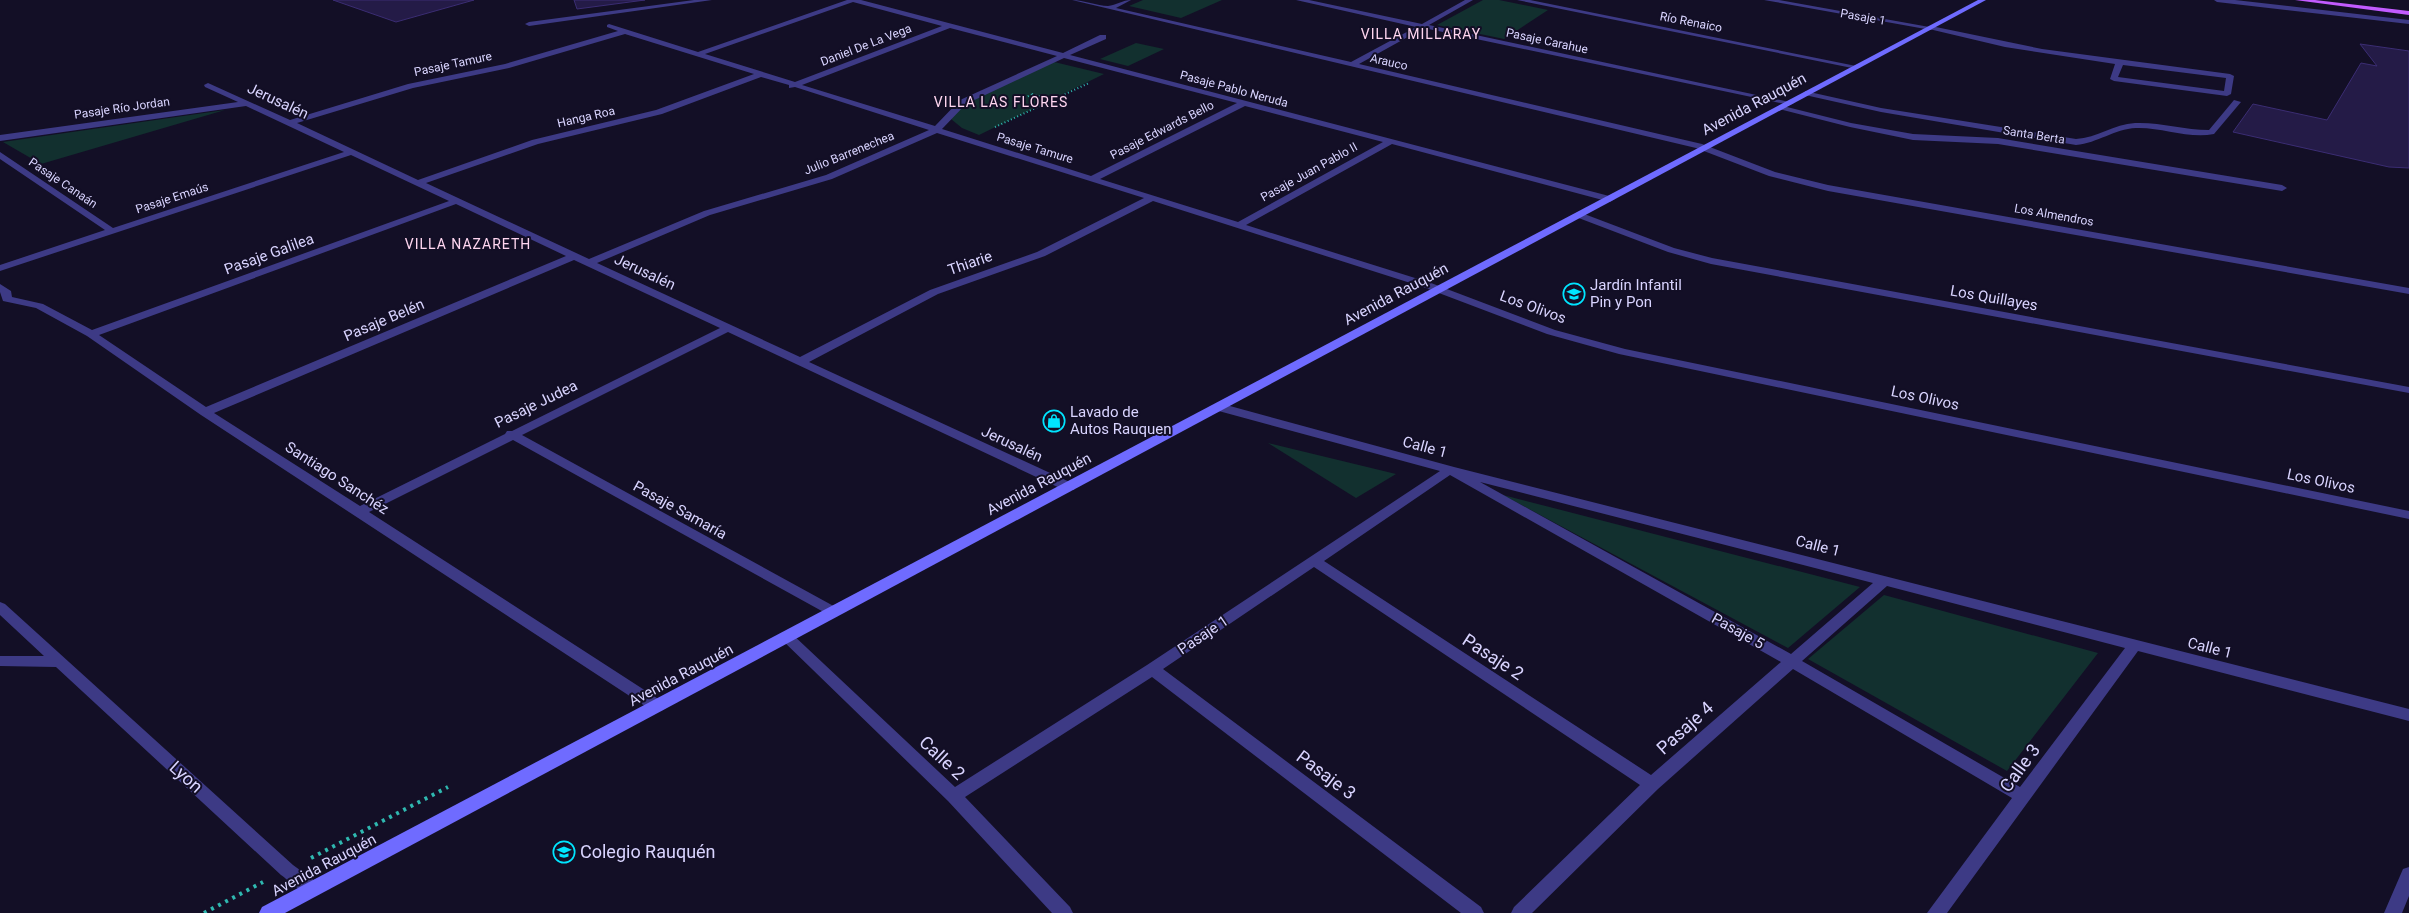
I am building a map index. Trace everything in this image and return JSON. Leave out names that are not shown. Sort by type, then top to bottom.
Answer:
[{"type":"main road","name":"Avenida Rauquén","points":[[268,913],[1610,199],[1702,147],[1786,105],[1983,0]]},
{"type":"main road","points":[[2298,0],[2409,13]]},
{"type":"main road","points":[[2358,0],[2409,6]]},
{"type":"street","points":[[529,24],[709,0]]},
{"type":"street","points":[[696,55],[853,0]]},
{"type":"street","name":"Pasaje Pablo Neruda","points":[[853,0],[1610,199]]},
{"type":"street","name":"Arauco","points":[[1075,0],[1702,147]]},
{"type":"street","points":[[1109,8],[1128,0]]},
{"type":"street","name":"Pasaje Carahue","points":[[1299,0],[1786,105]]},
{"type":"street","points":[[1352,65],[1470,0]]},
{"type":"street","name":"Río Renaico","points":[[1520,0],[1857,67]]},
{"type":"street","name":"Pasaje 1","points":[[1767,0],[1931,28],[1961,36],[2043,52],[2230,76],[2227,94],[2114,79],[2120,62]]},
{"type":"street","points":[[2217,0],[2409,22]]},
{"type":"street","name":"Pasaje Tamure","points":[[592,16],[596,22],[623,32],[1440,289]]},
{"type":"street","name":"Daniel De La Vega","points":[[792,86],[948,26]]},
{"type":"street","name":"Pasaje Tamure","points":[[289,123],[411,86],[506,66],[623,32]]},
{"type":"street","name":"Julio Barrenechea","points":[[589,262],[707,213],[829,177],[936,130],[946,121],[951,112],[963,102],[1103,37]]},
{"type":"street","name":"Hanga Roa","points":[[418,183],[535,142],[659,112],[758,75]]},
{"type":"street","name":"Jerusalén","points":[[208,85],[1069,487]]},
{"type":"street","points":[[1808,93],[1881,110],[2076,142],[2091,142],[2122,127],[2144,126],[2199,133],[2212,132],[2237,102]]},
{"type":"street","name":"Pasaje Río Jordan","points":[[0,138],[248,103]]},
{"type":"street","name":"Pasaje Edwards Bello","points":[[1092,180],[1244,103]]},
{"type":"street","name":"Santa Berta","points":[[1786,105],[1850,125],[1913,137],[1998,141],[2282,188]]},
{"type":"street","name":"Pasaje Juan Pablo II","points":[[1239,225],[1390,141]]},
{"type":"street","name":"Los Almendros","points":[[1702,147],[1772,174],[1828,188],[2409,291]]},
{"type":"street","name":"Pasaje Emaús","points":[[0,268],[352,152]]},
{"type":"street","name":"Pasaje Canaán","points":[[0,155],[112,231]]},
{"type":"street","name":"Thiarie","points":[[800,362],[934,292],[1058,247],[1152,198]]},
{"type":"street","name":"Pasaje Galilea","points":[[91,334],[457,201]]},
{"type":"street","name":"Los Quillayes","points":[[1579,215],[1671,250],[1711,262],[2409,390]]},
{"type":"street","name":"Pasaje Belén","points":[[205,412],[575,256]]},
{"type":"street","name":"Santiago Sanchéz","points":[[0,286],[7,293],[4,303],[39,306],[91,334],[205,412],[632,692],[657,706]]},
{"type":"street","name":"Los Olivos","points":[[1440,289],[1551,332],[1623,352],[2409,515]]},
{"type":"street","name":"Pasaje Judea","points":[[359,512],[511,434],[728,328]]},
{"type":"street","name":"Calle 1","points":[[1219,407],[1450,470],[2409,715]]},
{"type":"street","name":"Pasaje Samaría","points":[[511,434],[834,612]]},
{"type":"street","name":"Pasaje 1","points":[[954,796],[1152,669],[1450,470]]},
{"type":"street","name":"Pasaje 5","points":[[1450,470],[1791,661],[2024,797]]},
{"type":"street","name":"Pasaje 2","points":[[1314,561],[1652,784]]},
{"type":"street","name":"Pasaje 4","points":[[1520,913],[1652,784],[1885,580]]},
{"type":"street","name":"Lyon","points":[[0,607],[287,870],[313,889]]},
{"type":"street","name":"Calle 2","points":[[786,637],[954,796],[1064,913]]},
{"type":"street","name":"Calle 3","points":[[1936,913],[2135,646]]},
{"type":"street","points":[[0,661],[60,662]]},
{"type":"street","name":"Pasaje 3","points":[[1152,669],[1475,913]]},
{"type":"street","points":[[2400,905],[2409,874]]},
{"type":"path","points":[[967,140],[1116,70]]},
{"type":"green space","points":[[1143,0],[1222,0],[1181,18],[1129,6]]},
{"type":"green space","points":[[1483,0],[1499,0],[1548,10],[1504,39],[1437,25]]},
{"type":"green space","points":[[1136,43],[1164,49],[1128,66],[1100,59]]},
{"type":"green space","points":[[1050,61],[1104,74],[979,135],[962,128],[951,119],[960,106]]},
{"type":"green space","points":[[225,110],[41,164],[3,142]]},
{"type":"green space","points":[[1268,443],[1396,474],[1356,498]]},
{"type":"green space","points":[[1503,495],[1860,587],[1788,648]]},
{"type":"green space","points":[[1884,595],[2098,653],[2007,771],[1808,659]]},
{"type":"building","points":[[333,0],[474,0],[396,22]]},
{"type":"building","points":[[574,0],[645,0],[577,9]]},
{"type":"building","points":[[2360,44],[2409,51],[2409,168],[2389,167],[2233,132],[2253,104],[2327,120],[2361,63],[2377,66]]},
{"type":"place","name":"Jardín Infantil Pin y Pon","points":[[1574,294]]},
{"type":"place","name":"Lavado de Autos Rauquen","points":[[1054,421]]},
{"type":"place","name":"Colegio Rauquén","points":[[564,852]]},
{"type":"district","name":"VILLA MILLARAY","points":[[1421,34]]},
{"type":"district","name":"VILLA LAS FLORES","points":[[1001,102]]},
{"type":"district","name":"VILLA NAZARETH","points":[[468,244]]}]
